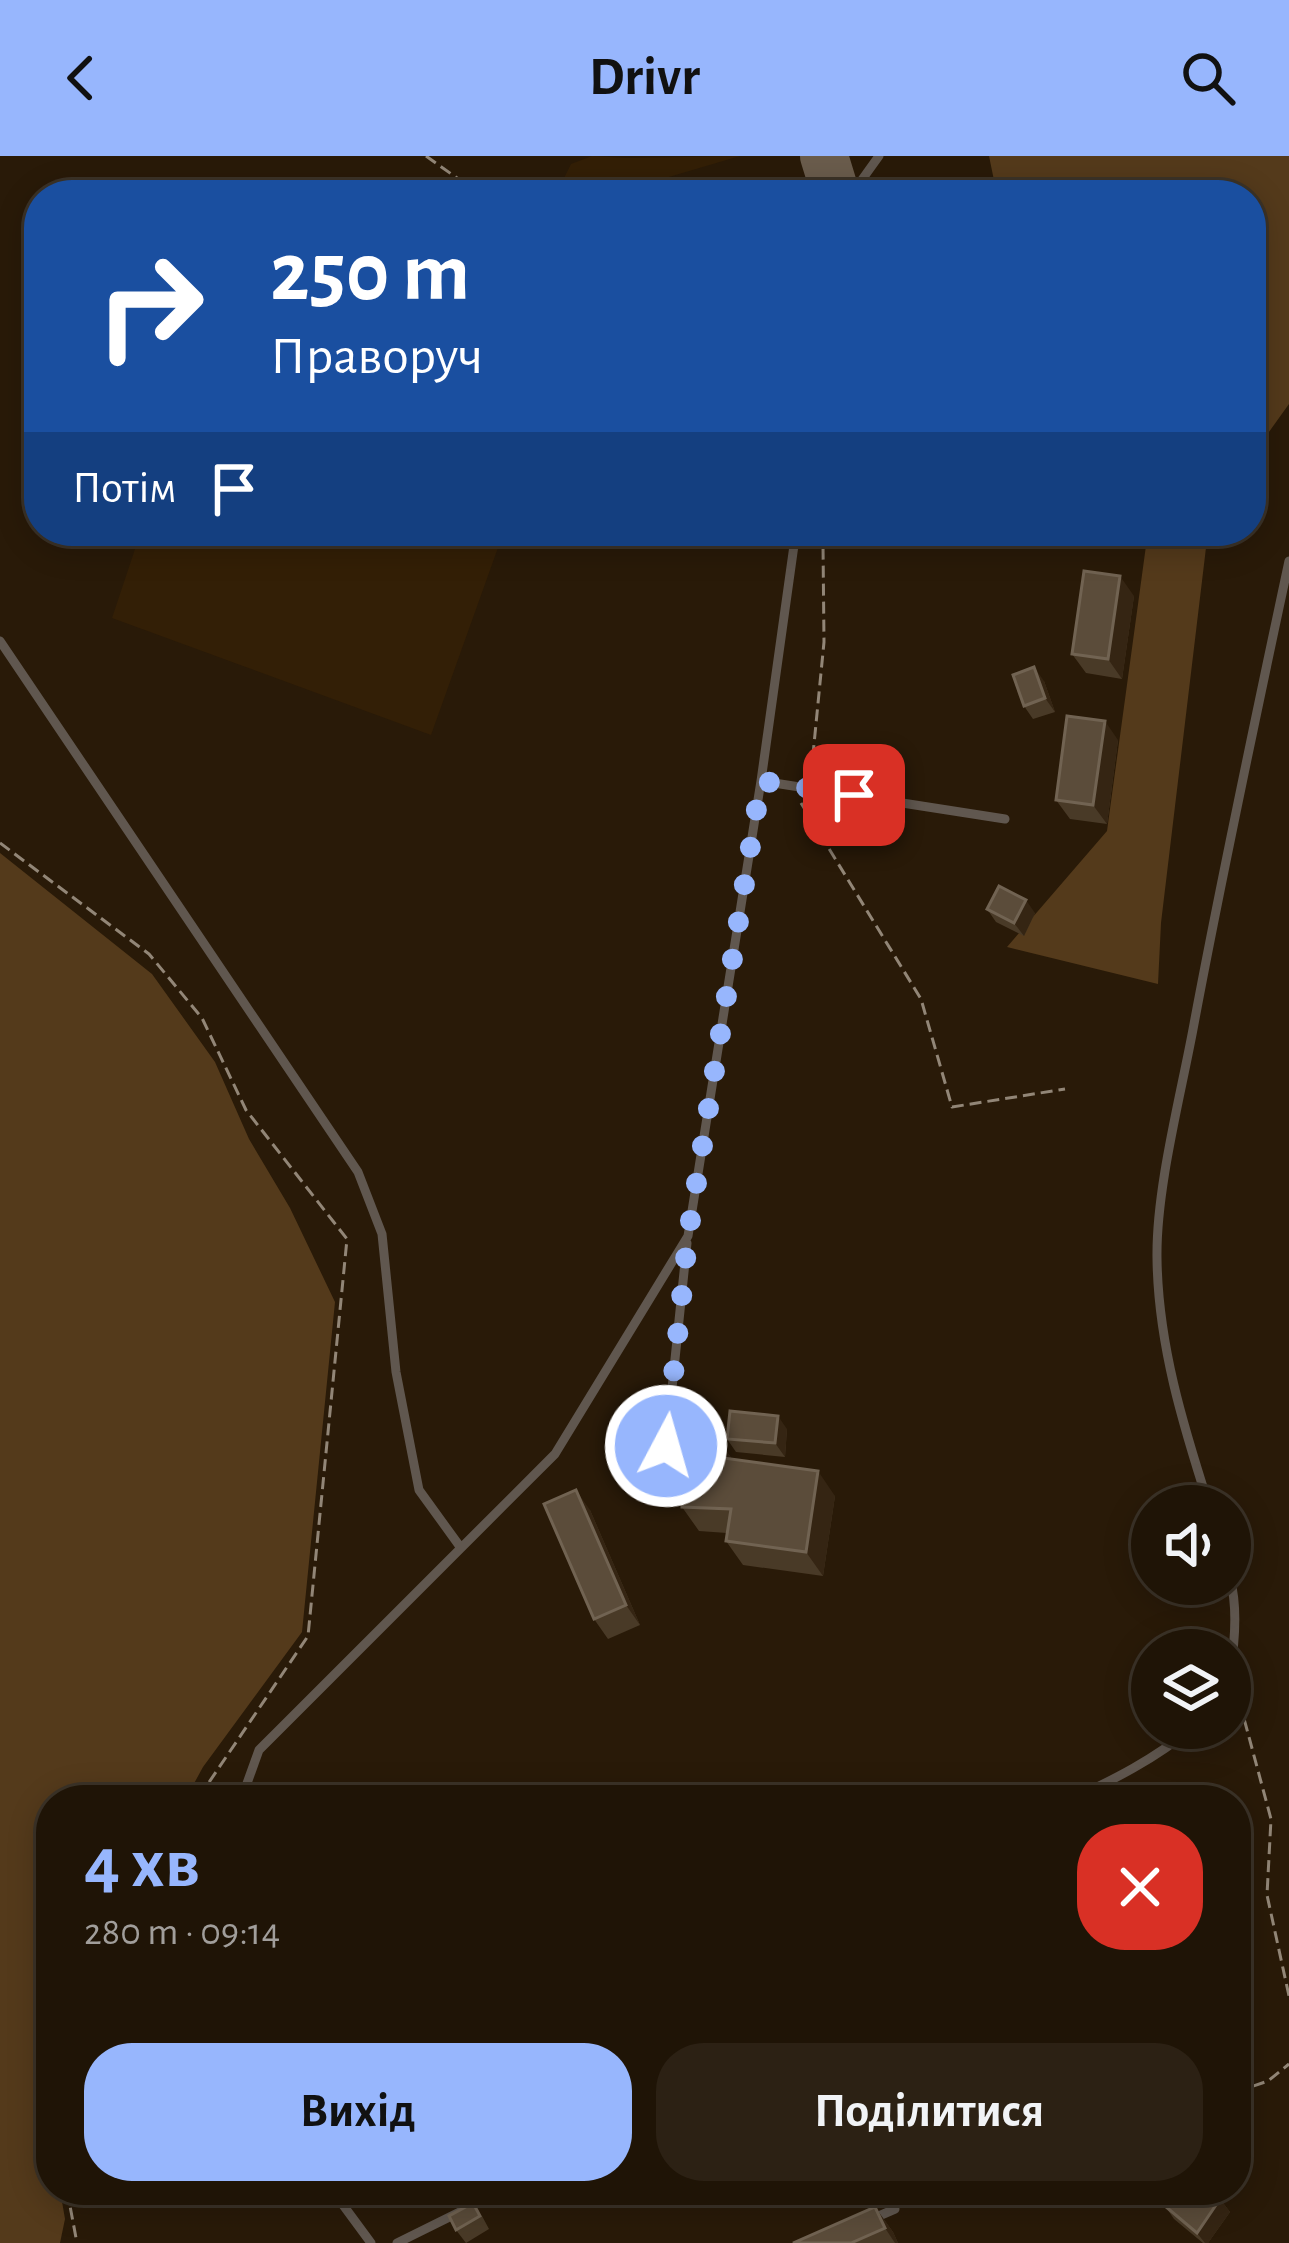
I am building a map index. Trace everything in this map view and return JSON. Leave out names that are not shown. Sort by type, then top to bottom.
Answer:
[{"type":"lane","points":[[666,1446],[688,1236],[794,546]]},
{"type":"lane","points":[[1203,1485],[1165,1352],[1157,1256],[1170,1152],[1226,853],[1289,561]]},
{"type":"lane","points":[[0,641],[358,1172],[382,1234],[397,1372],[419,1490],[461,1548]]},
{"type":"lane","points":[[761,781],[1006,819]]},
{"type":"lane","points":[[246,1785],[259,1750],[555,1454],[688,1236]]},
{"type":"lane","points":[[1101,1785],[1161,1749]]},
{"type":"lane","points":[[343,2205],[371,2243]]},
{"type":"lane","points":[[397,2243],[474,2205]]},
{"type":"lane","points":[[855,2226],[895,2209]]},
{"type":"path","points":[[426,156],[460,180]]},
{"type":"path","points":[[810,788],[824,641],[823,546]]},
{"type":"path","points":[[791,786],[921,999],[952,1107],[1065,1089]]},
{"type":"path","points":[[0,843],[149,954],[202,1018],[246,1110],[346,1239],[308,1636],[207,1785]]},
{"type":"path","points":[[1251,1736],[1271,1819],[1267,1895],[1289,1996]]},
{"type":"path","points":[[1251,2087],[1289,2065]]},
{"type":"path","points":[[70,2205],[77,2243]]},
{"type":"shaded area","points":[[592,156],[740,156],[659,180],[563,180],[571,164]]},
{"type":"shaded area","points":[[989,156],[1289,156],[1289,404],[1266,436],[1266,180],[994,180]]},
{"type":"shaded area","points":[[136,546],[499,546],[431,735],[112,618]]},
{"type":"shaded area","points":[[1146,546],[1206,546],[1161,923],[1158,984],[1007,947],[1107,831]]},
{"type":"shaded area","points":[[0,853],[152,974],[215,1062],[249,1139],[290,1208],[335,1302],[302,1632],[193,1785],[36,1785],[36,2205],[63,2205],[65,2219],[60,2243],[0,2243]]},
{"type":"building","points":[[1084,571],[1120,576],[1108,659],[1072,654]]},
{"type":"building","points":[[1034,667],[1045,698],[1024,706],[1013,675]]},
{"type":"building","points":[[1067,716],[1105,721],[1093,805],[1056,800]]},
{"type":"building","points":[[999,886],[1026,900],[1014,923],[987,909]]},
{"type":"building","points":[[730,1411],[778,1416],[775,1443],[727,1439]]},
{"type":"building","points":[[685,1436],[717,1438],[716,1457],[818,1471],[806,1552],[726,1541],[731,1509],[682,1507]]},
{"type":"building","points":[[576,1490],[626,1605],[594,1619],[544,1504]]},
{"type":"building","points":[[474,2205],[480,2216],[456,2230],[449,2216]]},
{"type":"building","points":[[1166,2205],[1216,2205],[1197,2233]]},
{"type":"building","points":[[875,2207],[885,2228],[851,2243],[793,2243]]},
{"type":"taxiway","points":[[824,156],[831,180]]},
{"type":"route","points":[[666,1446],[688,1236],[761,781],[854,795]]}]
